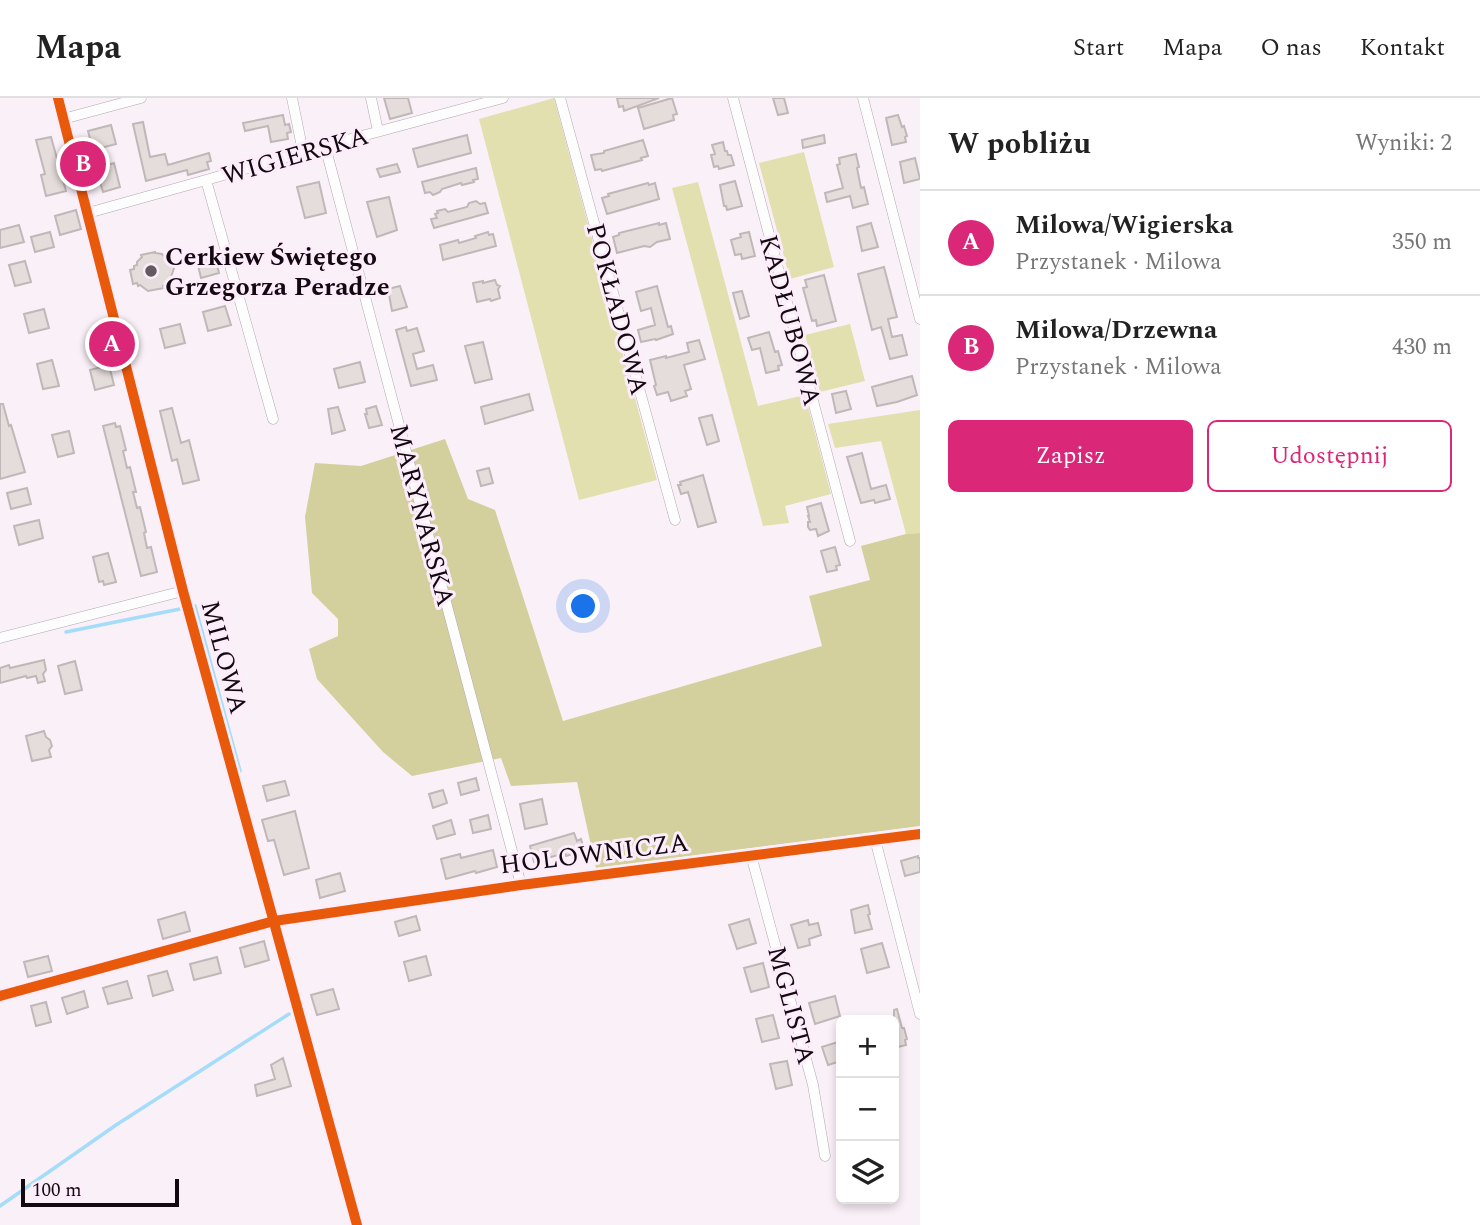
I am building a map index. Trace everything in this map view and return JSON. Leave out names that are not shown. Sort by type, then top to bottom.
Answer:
[{"type":"street","name":"MILOWA","points":[[58,98],[183,591],[357,1225]]},
{"type":"street","points":[[63,119],[141,98]]},
{"type":"street","points":[[292,98],[303,152]]},
{"type":"street","points":[[371,98],[378,131]]},
{"type":"street","name":"WIGIERSKA","points":[[88,213],[378,131],[464,103],[503,98]]},
{"type":"street","name":"POKŁADOWA","points":[[560,98],[675,520]]},
{"type":"street","name":"KADŁUBOWA","points":[[733,98],[850,541]]},
{"type":"street","points":[[863,98],[920,318]]},
{"type":"street","name":"MARYNARSKA","points":[[325,146],[521,885]]},
{"type":"street","points":[[206,180],[273,419]]},
{"type":"street","points":[[0,638],[183,591]]},
{"type":"street","name":"HOLOWNICZA","points":[[0,996],[274,921],[521,885],[920,834]]},
{"type":"street","points":[[875,839],[920,1014]]},
{"type":"street","name":"MGLISTA","points":[[751,855],[813,1085],[825,1156]]},
{"type":"shaded area","points":[[554,98],[657,480],[579,500],[479,119]]},
{"type":"shaded area","points":[[804,152],[834,267],[790,279],[759,163]]},
{"type":"shaded area","points":[[698,182],[758,406],[805,395],[831,494],[785,506],[789,523],[763,526],[672,188]]},
{"type":"shaded area","points":[[850,324],[865,381],[820,392],[805,335]]},
{"type":"shaded area","points":[[920,410],[920,533],[906,534],[881,441],[835,448],[828,424]]},
{"type":"shaded area","points":[[445,439],[468,499],[495,510],[563,721],[822,646],[809,596],[870,580],[861,546],[920,533],[920,826],[596,868],[577,782],[511,786],[501,758],[412,776],[383,752],[317,679],[309,649],[338,636],[338,619],[312,593],[305,517],[315,463],[361,466]]},
{"type":"building","points":[[384,98],[408,98],[412,113],[390,119]]},
{"type":"building","points":[[617,98],[659,98],[624,111],[623,106],[619,107]]},
{"type":"building","points":[[672,98],[677,114],[673,115],[674,120],[644,129],[638,108]]},
{"type":"building","points":[[773,98],[784,98],[788,113],[778,115]]},
{"type":"building","points":[[283,115],[285,125],[289,124],[291,132],[287,133],[288,139],[271,142],[268,126],[245,131],[243,123]]},
{"type":"building","points":[[898,115],[907,136],[906,142],[892,145],[886,118]]},
{"type":"building","points":[[143,122],[150,157],[165,154],[168,165],[209,153],[209,169],[188,175],[187,170],[146,181],[133,124]]},
{"type":"building","points":[[111,125],[116,144],[93,150],[88,131]]},
{"type":"building","points":[[467,135],[471,153],[418,167],[413,149]]},
{"type":"building","points":[[824,135],[825,143],[803,148],[802,140]]},
{"type":"building","points":[[51,137],[66,191],[46,196],[41,175],[45,174],[36,140]]},
{"type":"building","points":[[643,140],[648,156],[641,158],[642,160],[602,171],[595,170],[591,155]]},
{"type":"building","points":[[723,142],[734,165],[719,169],[718,166],[714,167],[711,155],[715,154],[712,145]]},
{"type":"building","points":[[856,154],[861,188],[864,187],[868,204],[853,208],[850,196],[827,202],[825,193],[843,188],[837,165],[840,164],[839,158]]},
{"type":"building","points":[[915,158],[920,179],[904,183],[900,162]]},
{"type":"building","points":[[114,163],[120,187],[103,192],[96,168]]},
{"type":"building","points":[[397,164],[400,172],[380,177],[377,169]]},
{"type":"building","points":[[476,168],[478,179],[473,180],[474,182],[442,189],[433,195],[430,192],[425,193],[422,182]]},
{"type":"building","points":[[735,181],[742,206],[727,210],[720,185]]},
{"type":"building","points":[[319,182],[326,213],[305,218],[297,187]]},
{"type":"building","points":[[655,183],[659,199],[607,214],[602,198]]},
{"type":"building","points":[[389,197],[397,230],[377,237],[367,202]]},
{"type":"building","points":[[469,203],[485,203],[488,213],[434,228],[431,219],[437,218],[437,211],[445,209],[448,212],[467,207]]},
{"type":"building","points":[[76,210],[81,229],[60,235],[55,216]]},
{"type":"building","points":[[666,223],[670,239],[650,247],[617,253],[613,237]]},
{"type":"building","points":[[871,223],[878,247],[862,251],[857,227]]},
{"type":"building","points":[[19,225],[24,242],[0,248],[0,230]]},
{"type":"building","points":[[50,232],[54,247],[35,252],[31,237]]},
{"type":"building","points":[[488,232],[489,235],[493,234],[496,246],[443,260],[440,245],[458,240],[459,243]]},
{"type":"building","points":[[749,232],[755,256],[742,259],[741,254],[735,255],[731,240]]},
{"type":"building","name":"Cerkiew Świętego Grzegorza Peradze","points":[[155,252],[162,254],[174,268],[164,288],[148,291],[137,283],[133,284],[130,270],[137,265],[141,255]]},
{"type":"building","points":[[214,253],[219,273],[201,278],[196,257]]},
{"type":"building","points":[[25,261],[31,282],[15,286],[9,265]]},
{"type":"building","points":[[884,267],[897,317],[888,319],[892,337],[902,335],[907,355],[890,359],[881,327],[872,330],[858,274]]},
{"type":"building","points":[[824,275],[836,321],[817,326],[816,320],[812,321],[803,288],[807,287],[805,280]]},
{"type":"building","points":[[495,280],[500,286],[500,298],[477,302],[473,283]]},
{"type":"building","points":[[400,286],[407,307],[392,311],[388,289]]},
{"type":"building","points":[[657,286],[668,327],[671,326],[673,334],[641,342],[638,330],[655,325],[651,308],[641,311],[636,292]]},
{"type":"building","points":[[742,291],[749,316],[740,319],[733,293]]},
{"type":"building","points":[[225,306],[231,325],[208,331],[203,312]]},
{"type":"building","points":[[44,309],[49,328],[29,333],[24,314]]},
{"type":"building","points":[[180,324],[185,343],[165,348],[160,329]]},
{"type":"building","points":[[406,327],[407,331],[417,328],[424,351],[413,354],[417,369],[433,365],[437,380],[411,386],[396,330]]},
{"type":"building","points":[[769,332],[782,365],[778,366],[779,370],[766,373],[760,348],[752,350],[748,338]]},
{"type":"building","points":[[699,340],[705,359],[684,365],[691,389],[685,391],[687,396],[671,401],[668,392],[657,395],[650,360],[689,352],[687,343]]},
{"type":"building","points":[[483,342],[492,379],[475,383],[465,346]]},
{"type":"building","points":[[52,360],[59,386],[43,389],[37,364]]},
{"type":"building","points":[[360,362],[365,382],[339,388],[334,369]]},
{"type":"building","points":[[109,365],[114,385],[95,390],[90,370]]},
{"type":"building","points":[[912,376],[917,395],[877,406],[872,387]]},
{"type":"building","points":[[846,391],[851,409],[836,413],[832,394]]},
{"type":"building","points":[[529,394],[533,410],[485,424],[481,407]]},
{"type":"building","points":[[0,404],[3,404],[9,426],[11,425],[25,472],[0,479]]},
{"type":"building","points":[[376,406],[382,425],[369,428],[366,409]]},
{"type":"building","points":[[338,407],[345,430],[332,434],[328,409]]},
{"type":"building","points":[[172,408],[181,443],[189,440],[199,480],[183,484],[177,459],[172,461],[160,411]]},
{"type":"building","points":[[712,415],[719,441],[707,445],[699,418]]},
{"type":"building","points":[[115,423],[116,427],[120,426],[127,468],[130,467],[136,492],[133,492],[146,532],[147,548],[151,547],[157,572],[141,576],[103,426]]},
{"type":"building","points":[[69,431],[74,453],[58,457],[52,435]]},
{"type":"building","points":[[862,453],[871,489],[886,485],[890,499],[861,503],[847,457]]},
{"type":"building","points":[[489,468],[493,483],[481,486],[477,471]]},
{"type":"building","points":[[703,475],[716,522],[698,527],[688,492],[681,494],[678,485]]},
{"type":"building","points":[[27,488],[31,504],[11,509],[7,493]]},
{"type":"building","points":[[821,503],[829,531],[818,536],[816,529],[810,530],[808,527],[810,522],[807,507]]},
{"type":"building","points":[[39,520],[43,538],[19,545],[14,526]]},
{"type":"building","points":[[835,547],[840,565],[836,566],[837,570],[827,572],[821,551]]},
{"type":"building","points":[[108,553],[116,582],[104,585],[103,581],[99,582],[93,557]]},
{"type":"building","points":[[44,660],[45,681],[38,683],[36,676],[26,676],[0,683],[0,668]]},
{"type":"building","points":[[75,661],[82,690],[65,694],[58,666]]},
{"type":"building","points":[[44,731],[52,746],[49,750],[51,757],[32,761],[26,736]]},
{"type":"building","points":[[476,778],[479,790],[461,795],[458,783]]},
{"type":"building","points":[[285,781],[289,795],[267,801],[263,786]]},
{"type":"building","points":[[443,790],[447,803],[433,808],[429,794]]},
{"type":"building","points":[[542,799],[547,824],[525,829],[520,804]]},
{"type":"building","points":[[295,811],[309,868],[284,875],[274,840],[268,841],[262,820]]},
{"type":"building","points":[[488,815],[491,829],[473,833],[470,820]]},
{"type":"building","points":[[451,820],[455,834],[437,839],[433,826]]},
{"type":"building","points":[[574,833],[577,841],[581,839],[585,853],[566,856],[565,853],[534,862],[530,846]]},
{"type":"building","points":[[493,850],[497,867],[446,879],[441,859],[460,854],[461,858]]},
{"type":"building","points":[[918,856],[920,872],[905,876],[901,861]]},
{"type":"building","points":[[340,873],[345,891],[320,898],[316,880]]},
{"type":"building","points":[[868,905],[872,929],[855,933],[851,910]]},
{"type":"building","points":[[185,912],[190,931],[163,939],[158,920]]},
{"type":"building","points":[[416,916],[420,930],[399,936],[395,922]]},
{"type":"building","points":[[749,919],[756,943],[737,949],[729,925]]},
{"type":"building","points":[[808,920],[809,925],[818,923],[821,935],[809,939],[810,945],[798,948],[791,925]]},
{"type":"building","points":[[264,941],[269,960],[245,967],[240,948]]},
{"type":"building","points":[[882,943],[889,967],[867,973],[861,949]]},
{"type":"building","points":[[48,956],[52,971],[28,977],[24,962]]},
{"type":"building","points":[[426,956],[431,975],[409,981],[404,962]]},
{"type":"building","points":[[217,957],[221,973],[194,980],[190,964]]},
{"type":"building","points":[[763,963],[769,987],[751,992],[744,968]]},
{"type":"building","points":[[167,971],[173,990],[153,996],[148,976]]},
{"type":"building","points":[[127,981],[132,998],[108,1004],[103,988]]},
{"type":"building","points":[[333,989],[339,1009],[317,1015],[311,995]]},
{"type":"building","points":[[84,991],[88,1007],[67,1014],[62,998]]},
{"type":"building","points":[[835,996],[840,1015],[815,1024],[809,1003]]},
{"type":"building","points":[[46,1002],[51,1022],[36,1026],[31,1006]]},
{"type":"building","points":[[773,1015],[779,1038],[762,1042],[756,1019]]},
{"type":"building","points":[[899,1017],[907,1039],[906,1045],[899,1047]]},
{"type":"building","points":[[836,1043],[836,1063],[828,1065],[822,1047]]},
{"type":"building","points":[[283,1058],[291,1086],[257,1096],[255,1085],[275,1079],[271,1065]]},
{"type":"building","points":[[787,1061],[792,1085],[776,1089],[770,1064]]},
{"type":"waterway","points":[[195,606],[240,771]]},
{"type":"waterway","points":[[66,632],[180,609]]},
{"type":"waterway","points":[[0,1206],[116,1125],[289,1014]]},
{"type":"cycle path","points":[[58,98],[183,591],[357,1225]]},
{"type":"cycle path","points":[[0,996],[274,921],[521,885],[920,834]]},
{"type":"place","name":"Milowa/Drzewna","points":[[83,164]]},
{"type":"place","name":"Cerkiew Świętego Grzegorza Peradze","points":[[151,271]]},
{"type":"place","name":"Milowa/Wigierska","points":[[112,344]]}]
